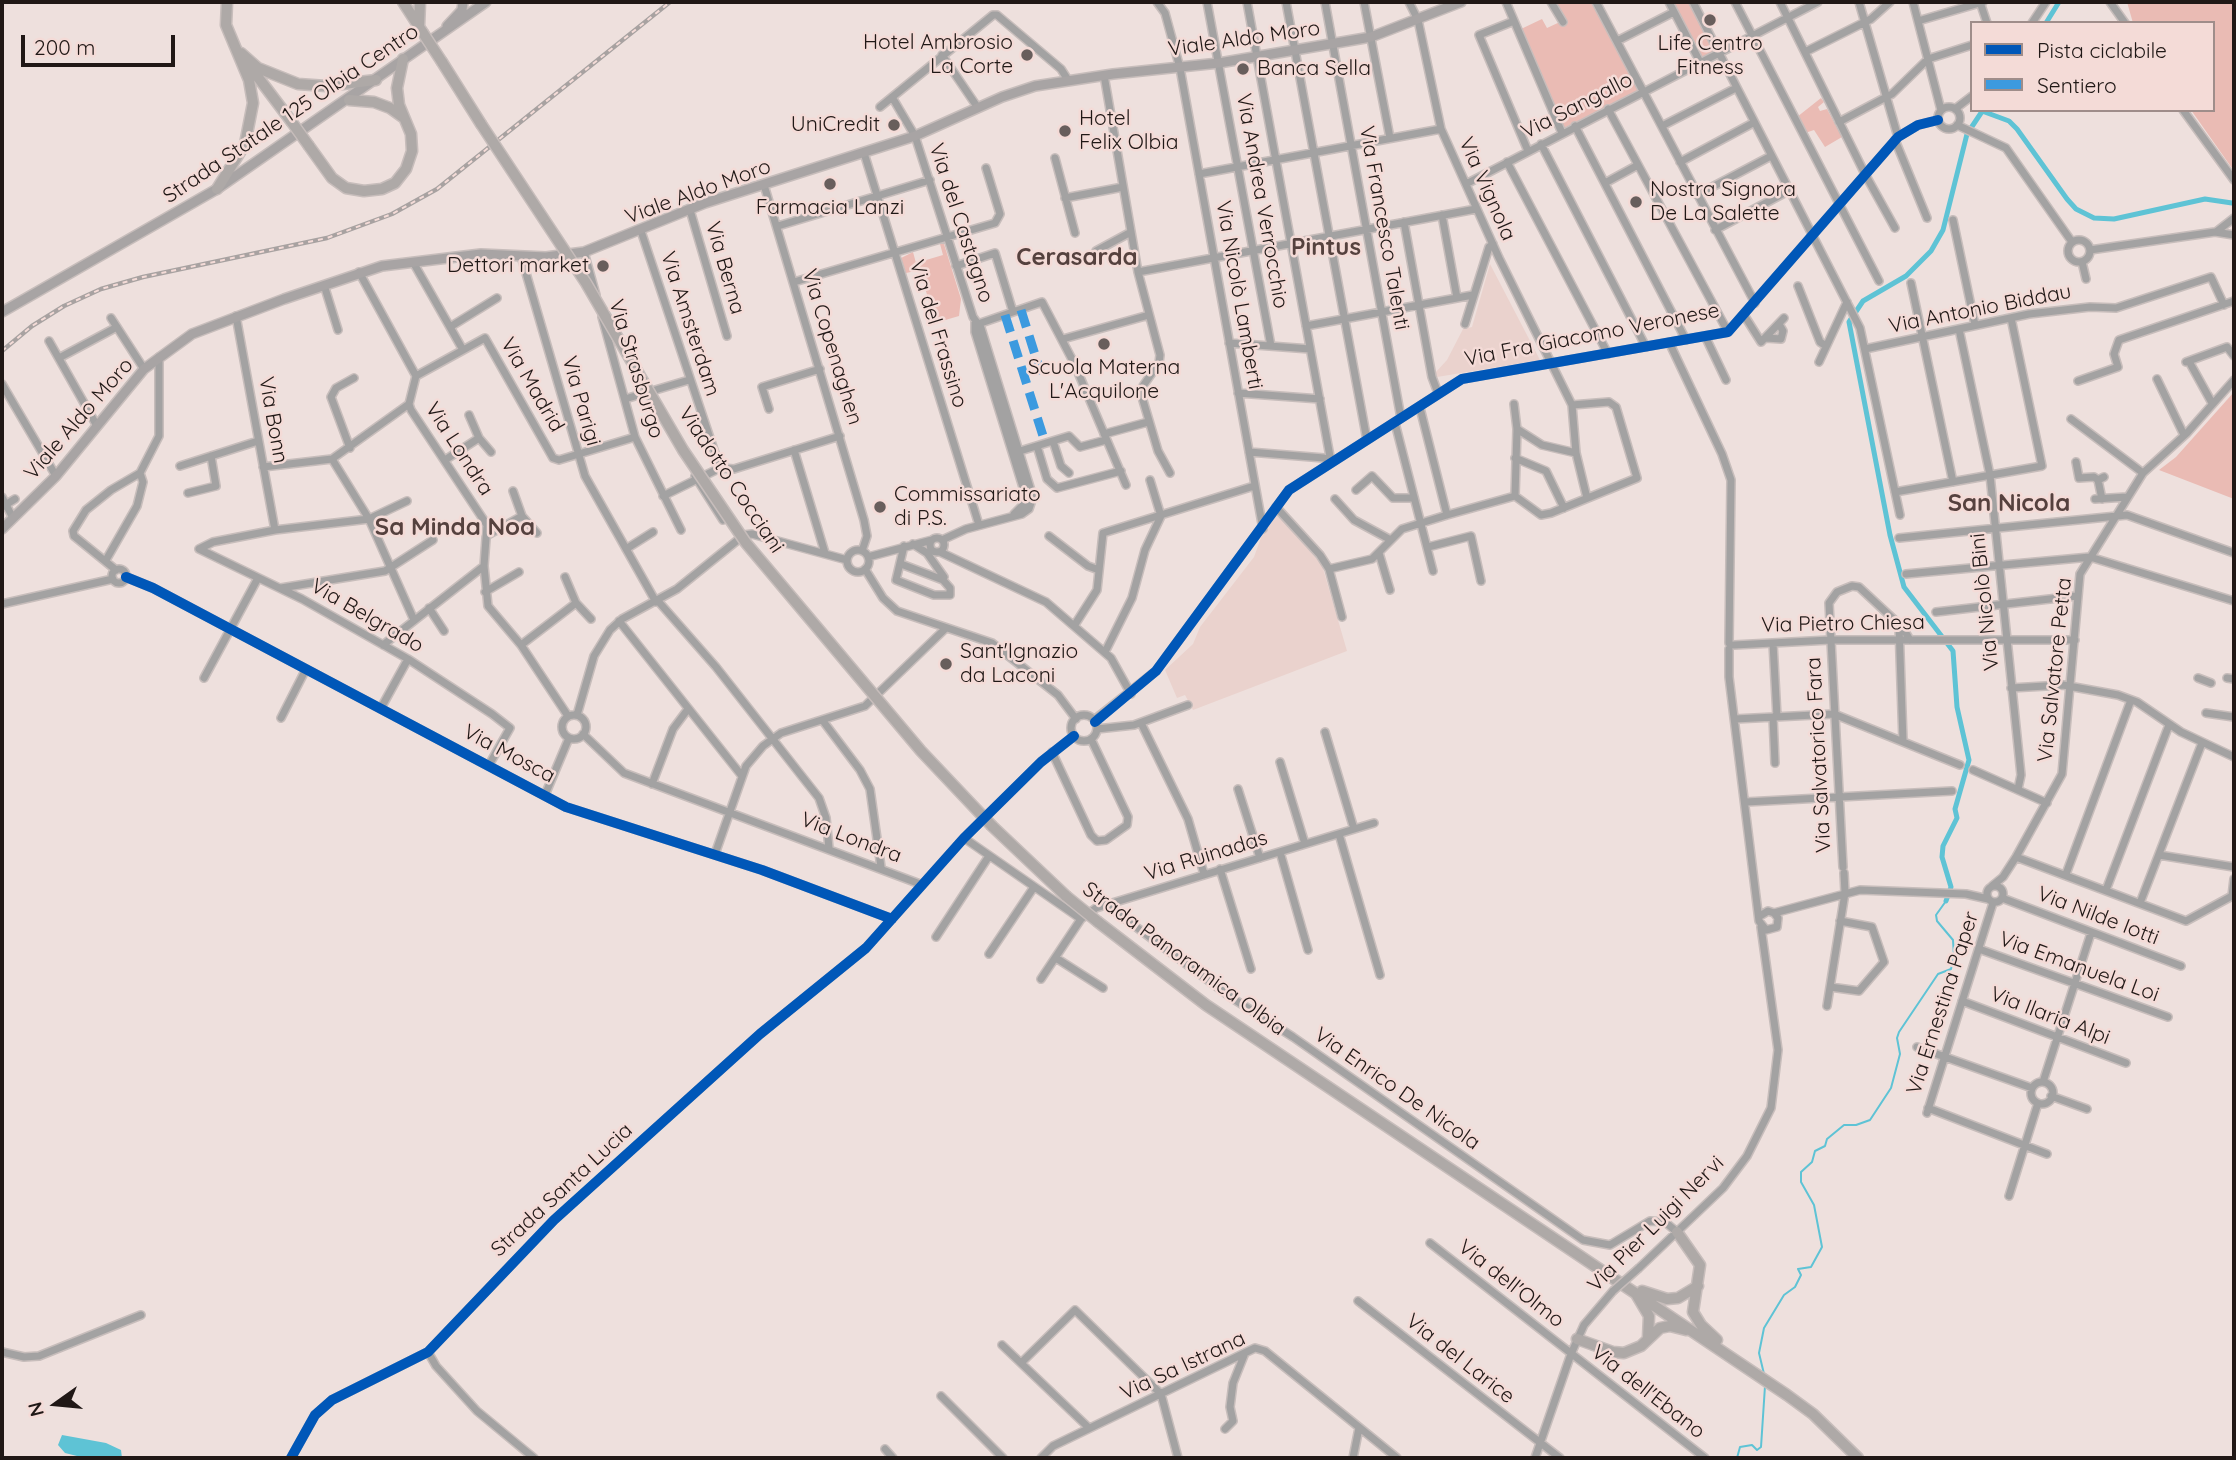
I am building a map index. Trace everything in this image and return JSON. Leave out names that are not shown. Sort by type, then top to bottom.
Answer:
[{"type":"highway","points":[[217,189],[244,144],[251,120],[249,80],[226,25],[227,2]]},
{"type":"highway","points":[[403,2],[421,29]]},
{"type":"highway","points":[[420,2],[421,29]]},
{"type":"highway","name":"Viadotto Cocciani","points":[[421,29],[586,283],[683,450],[746,543],[921,751],[992,826]]},
{"type":"highway","points":[[238,50],[258,68],[298,84],[326,86],[376,80]]},
{"type":"highway","points":[[238,50],[332,178],[346,188],[364,191],[382,189],[395,183],[409,160],[411,134],[397,89],[403,59]]},
{"type":"highway","points":[[349,100],[382,105],[405,119]]},
{"type":"highway","name":"Strada Panoramica Olbia","points":[[992,826],[1066,896],[1206,1005],[1631,1288]]},
{"type":"highway","points":[[1677,1232],[1698,1259],[1701,1275],[1693,1312],[1712,1337],[1733,1350],[1737,1361]]},
{"type":"highway","points":[[1631,1288],[1667,1299],[1687,1295],[1698,1286]]},
{"type":"highway","points":[[1631,1288],[1649,1315],[1648,1338]]},
{"type":"highway","points":[[1631,1288],[1787,1395],[1813,1415],[1858,1458]]},
{"type":"highway","points":[[1577,1339],[1613,1352],[1624,1353],[1641,1346],[1660,1328],[1682,1328],[1713,1350],[1726,1353]]},
{"type":"main road","points":[[442,33],[462,9],[463,2]]},
{"type":"main road","name":"Strada Statale 125 Olbia Centro","points":[[2,312],[217,189],[349,100],[486,2]]},
{"type":"main road","name":"Viale Aldo Moro","points":[[2,529],[56,476],[144,369],[192,334],[236,316],[359,272],[413,262],[481,254],[522,256],[584,252],[690,210],[915,136],[1035,86],[1104,75],[1219,64],[1371,37],[1418,20],[1447,4],[1461,2]]},
{"type":"street","name":"Via Nicolò Lamberti","points":[[1157,2],[1165,13],[1180,68],[1263,528]]},
{"type":"street","name":"Via Andrea Verrocchio","points":[[1207,2],[1271,346]]},
{"type":"street","points":[[1247,2],[1320,399],[1328,458],[1249,452]]},
{"type":"street","points":[[1286,2],[1367,440]]},
{"type":"street","name":"Via Francesco Talenti","points":[[1325,2],[1382,312],[1398,421],[1419,524],[1433,571]]},
{"type":"street","points":[[1364,2],[1390,138]]},
{"type":"street","name":"Via Vignola","points":[[1409,2],[1418,20],[1441,129],[1549,365],[1572,405]]},
{"type":"street","points":[[1506,2],[1562,133]]},
{"type":"street","points":[[1551,2],[1563,22]]},
{"type":"street","points":[[1596,2],[1755,303]]},
{"type":"street","points":[[1669,2],[1700,62]]},
{"type":"street","points":[[1693,2],[1858,322],[1900,515]]},
{"type":"street","points":[[1735,2],[1879,281]]},
{"type":"street","points":[[1780,2],[1865,174],[1895,228]]},
{"type":"street","name":"Via Sangallo","points":[[1466,184],[1818,2]]},
{"type":"street","points":[[1859,2],[1896,139],[1927,219]]},
{"type":"street","points":[[1805,52],[1864,23],[1890,2]]},
{"type":"street","points":[[1913,2],[1941,110],[1938,120],[1948,128],[1960,126],[2006,148],[2073,242]]},
{"type":"street","points":[[1918,21],[1981,2],[1986,21]]},
{"type":"street","points":[[2033,21],[2046,2]]},
{"type":"street","points":[[2110,2],[2124,21]]},
{"type":"street","points":[[1617,41],[1674,12]]},
{"type":"street","points":[[880,107],[942,55],[997,15],[1060,69],[1068,80]]},
{"type":"street","points":[[1514,21],[1479,35],[1528,151]]},
{"type":"street","points":[[1839,122],[1886,97],[1927,59],[1970,46]]},
{"type":"street","points":[[942,55],[978,108]]},
{"type":"street","points":[[1104,75],[1138,272],[1160,360],[1141,392],[1158,451],[1170,473]]},
{"type":"street","points":[[1662,126],[1736,88]]},
{"type":"street","name":"Via del Castagno","points":[[892,97],[915,136],[956,266],[1020,451],[1033,497],[1029,509],[1014,514]]},
{"type":"street","points":[[1955,109],[1970,98]]},
{"type":"street","points":[[1941,110],[1948,107],[1955,109],[1959,115],[1960,126]]},
{"type":"street","points":[[1608,109],[1728,332]]},
{"type":"street","points":[[2184,112],[2223,169],[2234,180]]},
{"type":"street","name":"Via Fra Giacomo Veronese","points":[[1094,720],[1156,671],[1289,490],[1328,458],[1367,440],[1469,376],[1549,365],[1728,332],[1896,139],[1918,125],[1938,120]]},
{"type":"street","points":[[1680,162],[1754,123]]},
{"type":"street","points":[[1575,126],[1686,340]]},
{"type":"street","points":[[1199,174],[1441,129]]},
{"type":"street","points":[[1541,144],[1646,346]]},
{"type":"street","name":"Via del Frassino","points":[[863,153],[979,525]]},
{"type":"street","points":[[1697,195],[1771,156]]},
{"type":"street","points":[[1055,158],[1074,233]]},
{"type":"street","points":[[1507,162],[1608,354]]},
{"type":"street","points":[[1605,183],[1638,165]]},
{"type":"street","points":[[794,282],[999,220],[986,168]]},
{"type":"street","points":[[778,226],[930,180]]},
{"type":"street","name":"Via Copenaghen","points":[[764,185],[864,520],[867,536],[861,553],[865,569]]},
{"type":"street","points":[[1065,198],[1123,187]]},
{"type":"street","points":[[1715,230],[1790,190]]},
{"type":"street","points":[[1138,272],[1329,234],[1476,209]]},
{"type":"street","name":"Via Berna","points":[[690,210],[727,336]]},
{"type":"street","points":[[1442,215],[1457,298]]},
{"type":"street","points":[[2215,232],[2234,218]]},
{"type":"street","points":[[1953,220],[1975,326]]},
{"type":"street","points":[[1404,222],[1432,377],[1438,393]]},
{"type":"street","name":"Via Amsterdam","points":[[641,230],[720,468]]},
{"type":"street","points":[[1096,251],[1131,232]]},
{"type":"street","points":[[2073,242],[2068,255],[2076,262],[2082,261],[2090,250],[2215,232],[2234,235]]},
{"type":"street","points":[[2073,242],[2083,242],[2090,250]]},
{"type":"street","points":[[1465,324],[1489,247],[1493,244]]},
{"type":"street","name":"Via Strasburgo","points":[[584,252],[635,436],[681,530]]},
{"type":"street","points":[[956,266],[995,253],[1013,312]]},
{"type":"street","name":"Via Parigi","points":[[522,256],[585,476],[657,602],[773,737],[822,804],[829,848]]},
{"type":"street","points":[[2082,261],[2086,279]]},
{"type":"street","points":[[413,262],[463,350]]},
{"type":"street","name":"Via Londra","points":[[359,272],[416,376],[409,404],[487,525],[488,535]]},
{"type":"street","name":"Via Antonio Biddau","points":[[1865,349],[2011,318],[2102,307],[2116,308],[2211,277],[2224,305]]},
{"type":"street","points":[[1911,283],[1953,482]]},
{"type":"street","points":[[324,285],[338,330]]},
{"type":"street","points":[[1798,286],[1820,342],[1826,346]]},
{"type":"street","points":[[1306,326],[1473,295]]},
{"type":"street","points":[[450,327],[497,298]]},
{"type":"street","points":[[2078,382],[2118,367],[2114,354],[2119,340],[2234,301]]},
{"type":"street","points":[[977,323],[1042,302],[1063,339],[1126,485]]},
{"type":"street","points":[[1819,362],[1848,304]]},
{"type":"street","points":[[1063,339],[1149,315]]},
{"type":"street","name":"Via Fra Giacomo Veronese","points":[[1744,315],[1759,342],[1766,338]]},
{"type":"street","name":"Via Bonn","points":[[236,316],[275,530]]},
{"type":"street","points":[[111,318],[144,369]]},
{"type":"street","points":[[1895,492],[2042,466],[2011,318]]},
{"type":"street","points":[[1781,321],[1781,339],[1766,338],[1781,321]]},
{"type":"street","name":"Via del Castagno","points":[[977,323],[975,332],[1026,497],[1025,503],[1014,514]]},
{"type":"street","points":[[59,358],[117,327]]},
{"type":"street","name":"Via Nicolò Bini","points":[[1959,329],[1990,475],[2021,775],[2018,789]]},
{"type":"street","points":[[1705,337],[1726,380]]},
{"type":"street","points":[[2224,337],[2234,356]]},
{"type":"street","name":"Via Madrid","points":[[416,376],[485,338],[553,458],[559,460],[578,455]]},
{"type":"street","points":[[49,341],[97,426]]},
{"type":"street","points":[[1669,342],[1722,454],[1731,480],[1731,646],[1735,719],[1756,891],[1763,914],[1776,915]]},
{"type":"street","points":[[1229,343],[1310,349]]},
{"type":"street","points":[[2212,403],[2189,364],[2227,347]]},
{"type":"street","points":[[113,579],[116,570],[74,536],[73,531],[86,510],[111,490],[140,473],[159,436],[159,357]]},
{"type":"street","points":[[769,409],[762,387],[820,369]]},
{"type":"street","points":[[350,448],[331,397],[336,388],[354,378]]},
{"type":"street","points":[[2157,379],[2184,435]]},
{"type":"street","points":[[625,399],[690,380]]},
{"type":"street","name":"Via Salvatore Petta","points":[[1966,894],[1991,887],[2003,877],[2062,774],[2080,574],[2143,473],[2184,435],[2234,380]]},
{"type":"street","points":[[2,384],[56,476]]},
{"type":"street","points":[[1238,393],[1320,399]]},
{"type":"street","points":[[1515,496],[1541,514],[1564,508],[1637,478],[1616,407],[1609,402],[1572,405],[1576,453],[1587,498]]},
{"type":"street","points":[[263,467],[332,459],[350,448],[400,407],[409,404]]},
{"type":"street","points":[[1514,404],[1517,429],[1515,496]]},
{"type":"street","points":[[1420,408],[1447,515]]},
{"type":"street","points":[[469,415],[479,438],[491,452]]},
{"type":"street","points":[[2071,419],[2143,473]]},
{"type":"street","points":[[1020,451],[1069,436],[1080,447],[1148,422]]},
{"type":"street","points":[[1517,429],[1542,445],[1576,453]]},
{"type":"street","points":[[578,455],[635,436]]},
{"type":"street","points":[[663,496],[720,468],[734,469],[840,436]]},
{"type":"street","points":[[670,437],[723,520]]},
{"type":"street","points":[[445,460],[479,438]]},
{"type":"street","points":[[180,466],[258,440]]},
{"type":"street","points":[[1053,441],[1061,466],[1069,473]]},
{"type":"street","points":[[1037,446],[1048,479],[1057,488],[1121,471]]},
{"type":"street","points":[[794,450],[825,553]]},
{"type":"street","points":[[188,493],[216,486],[211,456]]},
{"type":"street","points":[[1515,458],[1546,471],[1564,508]]},
{"type":"street","points":[[332,459],[369,519],[414,620]]},
{"type":"street","points":[[2076,462],[2079,478],[2101,478],[2099,499],[2127,497]]},
{"type":"street","points":[[106,560],[137,506],[143,482],[140,473]]},
{"type":"street","points":[[1356,490],[1372,476],[1393,498],[1413,498]]},
{"type":"street","points":[[1105,652],[1132,598],[1145,550],[1161,516],[1150,480]]},
{"type":"street","points":[[1074,626],[1097,590],[1103,533],[1254,486]]},
{"type":"street","points":[[513,491],[522,516],[537,533]]},
{"type":"street","points":[[1329,569],[1362,562],[1379,554],[1402,529],[1515,496]]},
{"type":"street","name":"Viale Aldo Moro","points":[[13,518],[3,503],[15,499]]},
{"type":"street","points":[[1335,499],[1354,520],[1390,539]]},
{"type":"street","points":[[275,530],[369,519],[407,501]]},
{"type":"street","points":[[1276,507],[1320,555],[1329,569],[1342,617]]},
{"type":"street","points":[[847,560],[861,553],[942,540],[1014,514]]},
{"type":"street","points":[[1899,538],[2115,515],[2140,519],[2234,553]]},
{"type":"street","points":[[522,516],[488,535],[484,566],[485,592],[495,617],[521,645],[568,716]]},
{"type":"street","name":"Via Belgrado","points":[[275,530],[213,542],[199,549],[280,588],[408,659],[510,728],[489,765]]},
{"type":"street","points":[[626,549],[653,532]]},
{"type":"street","points":[[577,715],[594,656],[619,621],[657,602],[744,535],[752,534],[847,560],[854,571],[865,569],[883,598],[897,611],[946,628],[967,632],[992,643],[1058,695],[1076,719]]},
{"type":"street","points":[[1049,536],[1088,566],[1099,570]]},
{"type":"street","points":[[1428,547],[1471,536],[1481,580]]},
{"type":"street","points":[[280,588],[390,569],[433,540]]},
{"type":"street","points":[[932,540],[933,552],[944,577]]},
{"type":"street","points":[[933,552],[944,547],[942,540]]},
{"type":"street","points":[[913,544],[1046,602],[1105,652],[1130,694]]},
{"type":"street","points":[[901,564],[943,580],[950,588],[950,595],[934,595],[898,582],[896,576],[904,546]]},
{"type":"street","points":[[1379,554],[1390,590]]},
{"type":"street","points":[[1906,574],[2090,557],[2234,601]]},
{"type":"street","points":[[383,645],[484,566]]},
{"type":"street","name":"Via Mosca","points":[[116,570],[122,569],[126,577],[591,817],[715,854],[892,919]]},
{"type":"street","points":[[485,592],[519,572]]},
{"type":"street","points":[[2,604],[113,579],[120,583],[126,577]]},
{"type":"street","points":[[565,577],[576,603],[591,618]]},
{"type":"street","points":[[204,678],[258,578]]},
{"type":"street","name":"Via Salvatorico Fara","points":[[1827,1006],[1845,893],[1829,603],[1837,592],[1852,586],[1872,597],[1899,626]]},
{"type":"street","points":[[1936,612],[2076,596]]},
{"type":"street","points":[[521,645],[576,603]]},
{"type":"street","points":[[429,608],[444,631]]},
{"type":"street","points":[[619,621],[742,776]]},
{"type":"street","points":[[1899,626],[1910,640]]},
{"type":"street","points":[[1899,626],[1903,741]]},
{"type":"street","points":[[715,854],[742,776],[753,756],[773,737],[858,710],[870,703],[946,628]]},
{"type":"street","name":"Via Pietro Chiesa","points":[[1731,646],[1830,640],[2076,640]]},
{"type":"street","points":[[1773,643],[1775,763]]},
{"type":"street","points":[[381,708],[408,659]]},
{"type":"street","points":[[281,718],[306,669]]},
{"type":"street","points":[[2198,677],[2211,683]]},
{"type":"street","points":[[2011,688],[2069,686],[2131,700],[2169,725],[2234,757]]},
{"type":"street","points":[[2066,874],[2131,700]]},
{"type":"street","points":[[1097,729],[1122,728],[1141,723],[1188,705]]},
{"type":"street","points":[[652,784],[667,741],[688,709]]},
{"type":"street","points":[[2206,713],[2234,717]]},
{"type":"street","points":[[1735,719],[1834,714],[1960,765]]},
{"type":"street","points":[[568,716],[577,715]]},
{"type":"street","points":[[569,738],[578,738],[583,734],[585,724],[577,715]]},
{"type":"street","points":[[568,716],[562,729],[569,738]]},
{"type":"street","points":[[1086,716],[1094,720],[1097,729],[1091,739],[1084,741],[1074,736],[1072,729],[1076,719],[1086,716]]},
{"type":"street","points":[[823,721],[860,770],[870,789],[881,867]]},
{"type":"street","points":[[1141,723],[1188,819],[1205,874]]},
{"type":"street","points":[[2106,890],[2169,725]]},
{"type":"street","points":[[1325,732],[1354,829]]},
{"type":"street","name":"Via Londra","points":[[583,734],[620,771],[881,867],[920,884]]},
{"type":"street","points":[[892,919],[902,911],[920,884],[970,831],[1052,752],[1074,736]]},
{"type":"street","points":[[545,795],[569,738]]},
{"type":"street","points":[[1052,752],[1091,835],[1097,841],[1106,840],[1127,825],[1128,817],[1091,739]]},
{"type":"street","points":[[2140,903],[2202,743]]},
{"type":"street","points":[[1280,762],[1304,844]]},
{"type":"street","points":[[1973,770],[2047,803]]},
{"type":"street","points":[[1238,789],[1260,858]]},
{"type":"street","points":[[1746,802],[1952,790]]},
{"type":"street","name":"Via Ruinadas","points":[[1041,979],[1081,919],[1105,904],[1374,823]]},
{"type":"street","points":[[970,831],[972,846]]},
{"type":"street","points":[[1339,834],[1380,975]]},
{"type":"street","points":[[964,838],[1081,919]]},
{"type":"street","points":[[957,845],[972,846]]},
{"type":"street","points":[[1280,852],[1308,950]]},
{"type":"street","points":[[2159,855],[2234,867]]},
{"type":"street","points":[[936,937],[989,856]]},
{"type":"street","points":[[2016,857],[2186,921],[2232,896],[2234,879]]},
{"type":"street","points":[[1220,869],[1251,969]]},
{"type":"street","name":"Via Salvatore Petta","points":[[2002,894],[2003,877]]},
{"type":"street","points":[[989,954],[1034,887]]},
{"type":"street","name":"Via Nilde Iotti","points":[[1991,887],[2091,933],[2181,966]]},
{"type":"street","name":"Via Ernestina Paper","points":[[1991,887],[1991,901],[1979,949],[1928,1111],[2025,1146]]},
{"type":"street","name":"Via Salvatore Petta","points":[[1776,915],[1845,893],[1953,893],[1991,901]]},
{"type":"street","points":[[1991,901],[2002,894]]},
{"type":"street","name":"Via Enrico De Nicola","points":[[1105,904],[1232,998],[1293,1037],[1583,1240],[1610,1245],[1650,1221],[1665,1222],[1677,1232]]},
{"type":"street","name":"Via Pier Luigi Nervi","points":[[1535,1458],[1570,1354],[1594,1311],[1723,1188],[1759,1135],[1771,1108],[1778,1050],[1761,927],[1763,914]]},
{"type":"street","name":"Via Pier Luigi Nervi","points":[[1765,954],[1772,930],[1778,924],[1776,915]]},
{"type":"street","name":"Strada Santa Lucia","points":[[291,1458],[315,1415],[332,1400],[428,1352],[554,1220],[760,1034],[866,948],[892,919]]},
{"type":"street","points":[[1830,987],[1859,991],[1884,960],[1872,927],[1840,920]]},
{"type":"street","points":[[1761,927],[1772,930]]},
{"type":"street","points":[[1917,1047],[2032,1088],[2043,1082],[2091,933]]},
{"type":"street","name":"Via Emanuela Loi","points":[[1979,949],[2075,986],[2168,1017]]},
{"type":"street","points":[[1056,958],[1103,988]]},
{"type":"street","name":"Via Ilaria Alpi","points":[[1962,1001],[2126,1063]]},
{"type":"street","points":[[2032,1088],[2032,1097],[2038,1102],[2047,1102],[2052,1096],[2051,1088],[2043,1082]]},
{"type":"street","points":[[2052,1096],[2087,1109]]},
{"type":"street","points":[[2009,1196],[2038,1102]]},
{"type":"street","points":[[2025,1146],[2048,1154]]},
{"type":"street","name":"Via dell'Olmo","points":[[1430,1243],[1570,1354]]},
{"type":"street","name":"Via del Larice","points":[[1358,1301],[1560,1458]]},
{"type":"street","points":[[1021,1363],[1075,1310],[1161,1394],[1178,1458]]},
{"type":"street","points":[[2,1352],[24,1357],[39,1356],[141,1315]]},
{"type":"street","points":[[1002,1346],[1089,1428]]},
{"type":"street","name":"Via Sa Istrana","points":[[1041,1458],[1053,1446],[1255,1348],[1265,1351],[1397,1458]]},
{"type":"street","points":[[428,1352],[462,1396],[534,1458]]},
{"type":"street","points":[[1225,1429],[1233,1420],[1230,1407],[1233,1383],[1245,1352]]},
{"type":"street","name":"Via dell'Ebano","points":[[1570,1354],[1705,1458]]},
{"type":"street","points":[[941,1396],[1003,1458]]},
{"type":"street","points":[[1353,1458],[1359,1428]]},
{"type":"street","points":[[884,1449],[893,1458]]},
{"type":"shaded area","points":[[1553,2],[1593,2],[1638,91],[1564,128],[1521,29],[1542,19],[1547,28],[1562,21]]},
{"type":"shaded area","points":[[1671,2],[1691,2],[1715,52],[1701,59]]},
{"type":"shaded area","points":[[2127,2],[2234,2],[2234,171],[2192,112],[2215,112],[2215,21],[2132,21]]},
{"type":"shaded area","points":[[1821,98],[1824,102],[1818,107],[1820,111],[1827,109],[1842,137],[1825,147],[1814,130],[1805,133],[1797,117]]},
{"type":"shaded area","points":[[940,244],[944,244],[961,299],[959,316],[935,323],[920,270],[906,273],[901,258],[913,252],[916,263],[943,255]]},
{"type":"shaded area","points":[[1490,264],[1540,360],[1437,377],[1435,373],[1447,360],[1463,329],[1472,327]]},
{"type":"shaded area","points":[[2234,392],[2234,499],[2159,470],[2176,457]]},
{"type":"shaded area","points":[[1275,516],[1279,516],[1322,565],[1347,651],[1193,710],[1185,695],[1177,698],[1165,670],[1193,644],[1200,627],[1254,557],[1262,535]]},
{"type":"water","points":[[62,1435],[106,1443],[121,1450],[122,1458],[85,1458],[65,1453],[58,1445]]},
{"type":"waterway","points":[[2047,21],[2059,2]]},
{"type":"waterway","points":[[1946,901],[1951,887],[1942,857],[1943,846],[1957,818],[1955,809],[1969,760],[1957,707],[1953,651],[1904,587],[1890,535],[1849,322],[1863,301],[1906,276],[1931,251],[1943,230],[1967,134],[1982,112]]},
{"type":"waterway","points":[[1985,112],[2009,121],[2067,199],[2076,209],[2094,218],[2114,219],[2205,199],[2232,203]]},
{"type":"waterway","points":[[1764,1374],[1759,1353],[1764,1328],[1784,1295],[1795,1287],[1801,1275],[1798,1269],[1811,1267],[1822,1247],[1814,1205],[1801,1182],[1801,1172],[1812,1162],[1815,1151],[1825,1146],[1827,1139],[1844,1125],[1856,1125],[1870,1120],[1891,1088],[1900,1054],[1897,1038],[1899,1032],[1938,974],[1951,969],[1954,957],[1953,940],[1937,921],[1936,915],[1946,901]]},
{"type":"waterway","points":[[1737,1458],[1740,1447],[1752,1445],[1757,1450],[1761,1447],[1765,1386]]},
{"type":"railway","points":[[2,351],[32,326],[64,306],[101,289],[143,277],[327,238],[392,214],[437,189],[670,2]]},
{"type":"marked path","points":[[1021,310],[1041,374]]},
{"type":"marked path","points":[[1005,315],[1043,436]]},
{"type":"cycle path","points":[[1095,722],[1156,671],[1289,490],[1462,379],[1728,332],[1898,137],[1918,125],[1938,120]]},
{"type":"cycle path","points":[[126,577],[153,588],[566,807],[762,870],[892,919]]},
{"type":"cycle path","points":[[291,1458],[315,1415],[332,1400],[428,1352],[554,1220],[760,1034],[866,948],[964,838],[1041,762],[1074,736]]},
{"type":"place","name":"Life Centro Fitness","points":[[1710,20]]},
{"type":"place","name":"Hotel Ambrosio La Corte","points":[[1027,55]]},
{"type":"place","name":"Banca Sella","points":[[1243,69]]},
{"type":"place","name":"UniCredit","points":[[894,125]]},
{"type":"place","name":"Hotel Felix Olbia","points":[[1065,131]]},
{"type":"place","name":"Farmacia Lanzi","points":[[830,184]]},
{"type":"place","name":"Nostra Signora De La Salette","points":[[1636,202]]},
{"type":"place","name":"Dettori market","points":[[603,266]]},
{"type":"place","name":"Scuola Materna L'Acquilone","points":[[1104,344]]},
{"type":"place","name":"Commissariato di P.S.","points":[[880,507]]},
{"type":"place","name":"Sant'Ignazio da Laconi","points":[[946,664]]},
{"type":"district","name":"Pintus","points":[[1326,248]]},
{"type":"district","name":"Cerasarda","points":[[1077,258]]},
{"type":"district","name":"San Nicola","points":[[2009,504]]},
{"type":"district","name":"Sa Minda Noa","points":[[455,528]]}]
